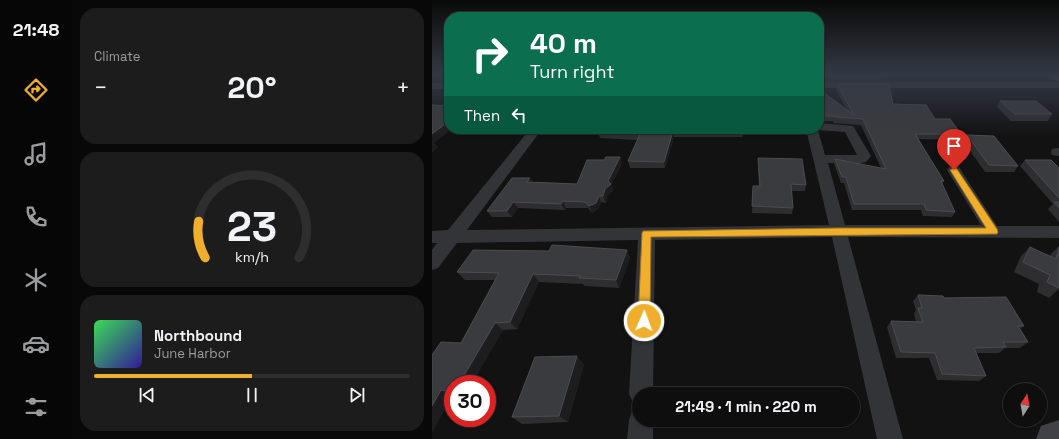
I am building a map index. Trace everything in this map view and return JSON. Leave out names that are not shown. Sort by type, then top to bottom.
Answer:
[{"type":"street","points":[[819,159],[862,159],[864,156],[849,129],[824,127]]},
{"type":"street","points":[[432,263],[532,134]]},
{"type":"street","points":[[813,134],[839,231],[890,439]]},
{"type":"street","points":[[954,170],[993,232]]},
{"type":"street","points":[[432,237],[839,231],[1059,232]]},
{"type":"street","points":[[641,387],[647,233]]},
{"type":"street","points":[[640,427],[640,439]]},
{"type":"street","points":[[1054,439],[1059,438]]},
{"type":"building","points":[[824,95],[828,95],[854,115],[843,95],[891,95],[893,104],[926,105],[935,119],[950,119],[961,134],[915,134],[944,181],[941,181],[955,212],[926,210],[924,204],[854,204],[846,177],[842,177],[835,159],[886,169],[863,119],[824,116]]},
{"type":"building","points":[[1000,101],[1036,101],[1052,114],[1015,114]]},
{"type":"building","points":[[432,105],[444,106],[444,125],[432,134]]},
{"type":"building","points":[[640,134],[672,134],[664,162],[628,161]]},
{"type":"building","points":[[967,135],[994,136],[1018,166],[989,165]]},
{"type":"building","points":[[606,157],[620,157],[608,181],[611,184],[605,189],[603,196],[599,196],[596,203],[589,206],[585,202],[563,201],[561,204],[513,202],[507,211],[487,211],[512,178],[530,178],[527,182],[577,184],[587,160],[604,160]]},
{"type":"building","points":[[758,158],[802,159],[806,185],[791,184],[793,208],[752,206],[753,186],[760,186]]},
{"type":"building","points":[[1025,160],[1051,160],[1059,168],[1059,198]]},
{"type":"building","points":[[1054,202],[1059,202],[1059,208]]},
{"type":"building","points":[[552,245],[627,250],[616,280],[579,278],[580,276],[533,274],[510,322],[495,323],[464,375],[444,375],[444,390],[441,390],[432,406],[432,355],[441,342],[461,343],[499,273],[457,272],[473,250],[549,251]]},
{"type":"building","points":[[1030,247],[1056,259],[1059,247],[1059,288],[1047,282],[1050,275],[1023,262]]},
{"type":"building","points":[[918,295],[943,296],[944,298],[1006,297],[1024,326],[1018,326],[1028,342],[1003,342],[1006,347],[974,348],[986,376],[942,374],[935,353],[901,352],[891,321],[923,322],[918,308],[922,308]]},
{"type":"building","points":[[577,356],[559,416],[512,417],[535,357]]},
{"type":"route","points":[[644,321],[647,233],[839,231],[993,232],[977,204],[954,170]]}]
